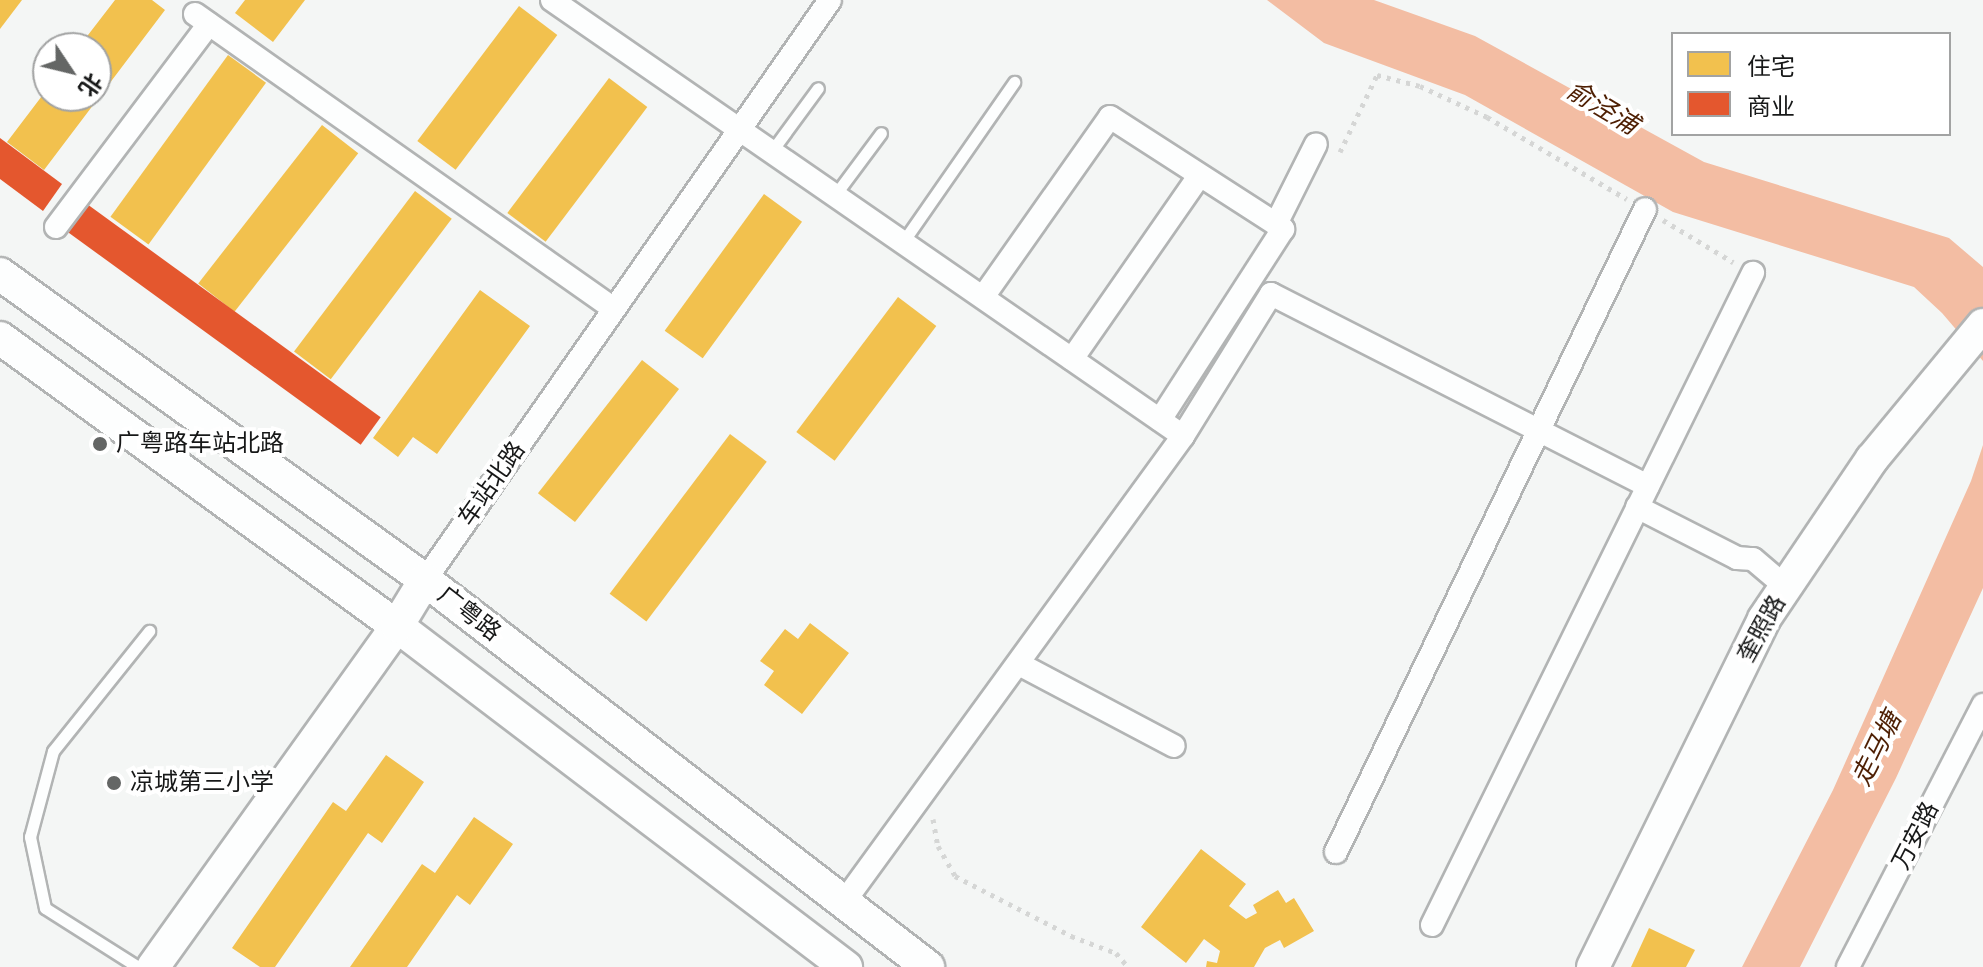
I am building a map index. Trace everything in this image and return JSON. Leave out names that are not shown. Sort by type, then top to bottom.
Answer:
[{"type":"main road","name":"广粤路","points":[[0,274],[425,580],[928,967]]},
{"type":"main road","name":"奎照路","points":[[1593,967],[1764,619],[1872,459],[1983,325]]},
{"type":"main road","points":[[0,338],[397,626],[846,967]]},
{"type":"main road","name":"车站北路","points":[[153,967],[397,626],[425,580]]},
{"type":"street","points":[[552,0],[1183,436]]},
{"type":"street","name":"车站北路","points":[[425,580],[830,0]]},
{"type":"street","points":[[56,227],[202,19],[614,309]]},
{"type":"street","points":[[983,297],[1110,117],[1276,224],[1283,229],[1160,420]]},
{"type":"street","points":[[1276,224],[1316,144]]},
{"type":"street","points":[[1072,359],[1199,176]]},
{"type":"street","points":[[1336,852],[1645,209]]},
{"type":"street","points":[[1432,925],[1753,273]]},
{"type":"street","points":[[844,902],[1183,436],[1271,294],[1648,486]]},
{"type":"street","points":[[1637,507],[1737,558],[1753,559],[1786,587]]},
{"type":"street","points":[[1019,664],[1174,746]]},
{"type":"street","name":"万安路","points":[[1848,967],[1983,705]]},
{"type":"lane","points":[[903,242],[1014,82]]},
{"type":"lane","points":[[770,153],[818,88]]},
{"type":"lane","points":[[835,195],[881,133]]},
{"type":"lane","points":[[138,967],[45,908],[30,837],[53,751],[149,631]]},
{"type":"path","points":[[1377,75],[1420,86],[1487,117],[1753,273]]},
{"type":"path","points":[[928,789],[938,846],[955,876],[1071,936],[1116,953],[1128,967]]},
{"type":"water","name":"俞泾浦","points":[[1267,0],[1374,0],[1475,36],[1704,162],[1949,238],[1983,267],[1983,361],[1942,313],[1914,287],[1673,212],[1465,95],[1324,43]]},
{"type":"water","name":"走马塘","points":[[1983,445],[1983,588],[1896,778],[1800,967],[1742,967],[1833,790],[1971,481]]},
{"type":"building: 住宅","points":[[0,0],[22,0],[0,29]]},
{"type":"building: 住宅","points":[[115,0],[152,0],[165,10],[112,80],[112,32],[90,32]]},
{"type":"building: 住宅","points":[[245,0],[305,0],[273,42],[235,13]]},
{"type":"building: 住宅","points":[[519,6],[557,35],[456,170],[417,141]]},
{"type":"building: 住宅","points":[[228,55],[266,83],[148,244],[110,217]]},
{"type":"building: 住宅","points":[[609,78],[647,107],[546,242],[507,213]]},
{"type":"building: 住宅","points":[[32,109],[32,112],[88,112],[44,170],[7,142]]},
{"type":"building: 住宅","points":[[322,125],[358,153],[235,312],[198,283]]},
{"type":"building: 住宅","points":[[415,191],[452,219],[331,379],[294,352]]},
{"type":"building: 住宅","points":[[764,194],[802,222],[703,358],[665,331]]},
{"type":"building: 住宅","points":[[480,290],[530,326],[437,454],[413,437],[398,457],[373,438]]},
{"type":"building: 住宅","points":[[898,297],[936,326],[835,461],[796,432]]},
{"type":"building: 住宅","points":[[642,360],[679,389],[575,522],[538,493]]},
{"type":"building: 住宅","points":[[730,434],[767,462],[646,621],[610,594]]},
{"type":"building: 住宅","points":[[810,623],[849,653],[802,714],[764,685],[774,671],[760,661],[785,629],[798,639]]},
{"type":"building: 住宅","points":[[386,755],[424,782],[382,843],[368,833],[275,967],[260,967],[232,948],[333,802],[346,811]]},
{"type":"building: 住宅","points":[[474,817],[513,844],[470,905],[457,895],[407,967],[350,967],[422,864],[435,873]]},
{"type":"building: 住宅","points":[[1201,849],[1246,884],[1229,906],[1246,919],[1257,913],[1253,905],[1278,890],[1286,903],[1294,898],[1314,931],[1284,948],[1280,940],[1265,948],[1254,967],[1206,967],[1207,961],[1217,963],[1220,951],[1204,939],[1186,963],[1141,927]]},
{"type":"building: 住宅","points":[[1649,928],[1695,950],[1686,967],[1631,967]]},
{"type":"building: 商业","points":[[0,138],[62,184],[43,211],[0,179]]},
{"type":"building: 商业","points":[[87,204],[381,417],[361,445],[67,232]]},
{"type":"place","name":"广粤路车站北路","points":[[100,444]]},
{"type":"place","name":"凉城第三小学","points":[[114,783]]}]
